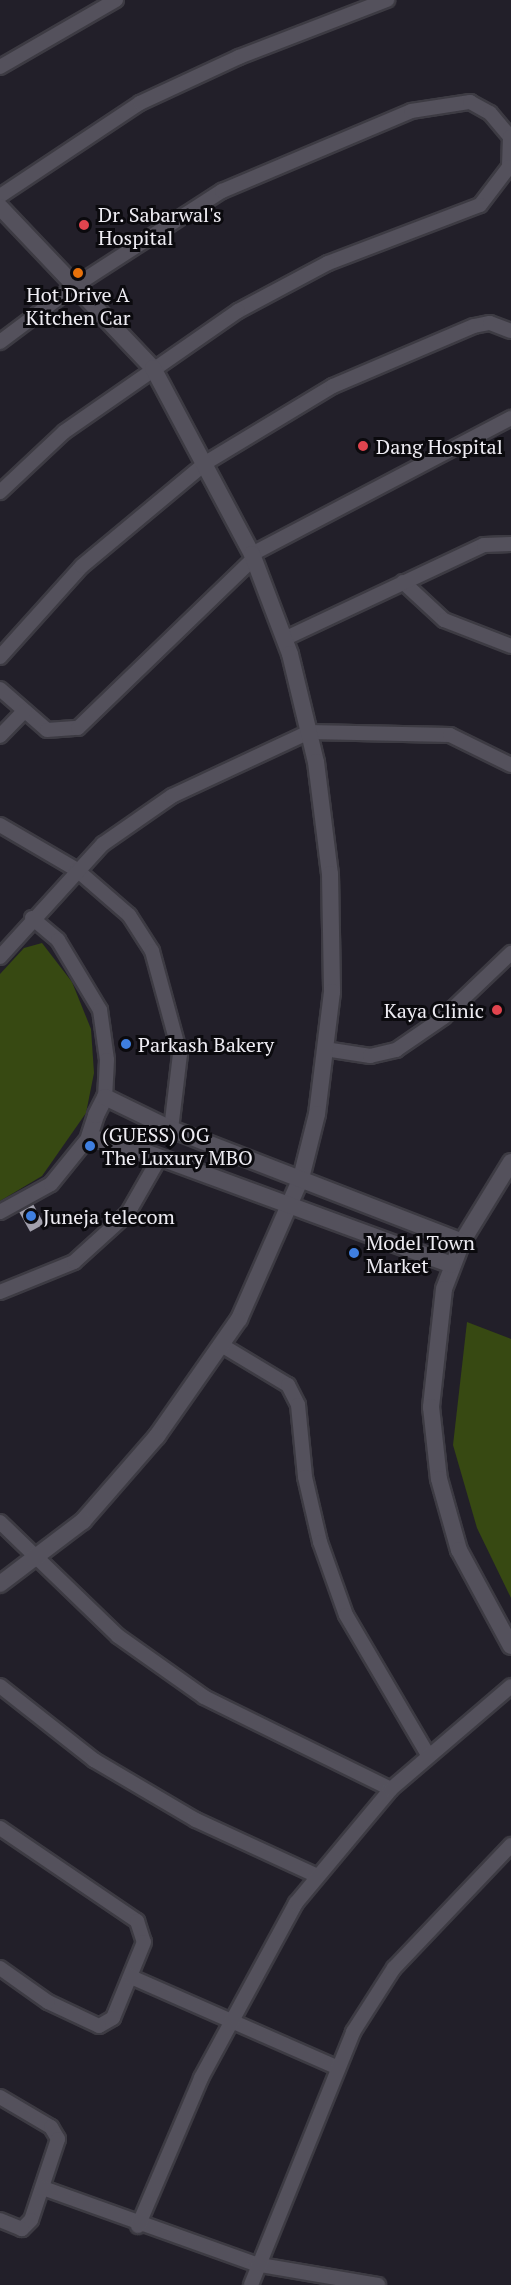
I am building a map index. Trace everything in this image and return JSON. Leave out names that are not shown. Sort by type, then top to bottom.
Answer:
[{"type":"street","points":[[0,67],[116,0]]},
{"type":"street","points":[[0,196],[140,103],[239,57],[387,0]]},
{"type":"street","points":[[0,342],[76,285],[222,191],[411,111],[470,102],[490,113],[511,137],[509,166],[480,205],[328,263],[238,311],[64,432],[0,492]]},
{"type":"street","points":[[0,207],[153,368],[207,462],[252,556],[284,639],[309,732],[330,874],[332,992],[325,1049],[301,1178],[291,1206],[223,1346],[157,1436],[83,1521],[38,1559],[0,1584]]},
{"type":"street","points":[[0,657],[82,566],[207,462],[333,386],[474,326],[490,323],[511,331]]},
{"type":"street","points":[[0,689],[24,711],[55,733],[78,728],[252,556],[511,418]]},
{"type":"street","points":[[284,639],[484,545],[511,544]]},
{"type":"street","points":[[404,582],[444,620],[511,646]]},
{"type":"street","points":[[0,736],[24,711]]},
{"type":"street","points":[[1,956],[32,918],[103,844],[172,796],[309,732],[450,735],[511,765]]},
{"type":"street","points":[[0,825],[77,870],[129,915],[152,951],[180,1054],[171,1129]]},
{"type":"street","points":[[0,1212],[51,1184],[89,1137],[105,1097],[107,1060],[100,1010],[58,940],[32,918]]},
{"type":"street","points":[[325,1049],[370,1056],[396,1050],[444,1017],[511,954]]},
{"type":"street","points":[[105,1097],[171,1129],[462,1242]]},
{"type":"street","points":[[89,1137],[160,1157],[452,1265]]},
{"type":"street","points":[[0,1292],[74,1262],[128,1213],[160,1157]]},
{"type":"street","points":[[511,1162],[462,1242],[452,1265],[434,1347],[431,1407],[439,1479],[459,1550],[511,1646]]},
{"type":"street","points":[[223,1346],[288,1385],[293,1395],[320,1542],[346,1615],[428,1755]]},
{"type":"street","points":[[0,1522],[118,1636],[204,1697],[391,1789]]},
{"type":"street","points":[[0,1686],[115,1772],[196,1821],[317,1876]]},
{"type":"street","points":[[138,2226],[228,2021],[317,1876],[391,1789],[511,1686]]},
{"type":"street","points":[[0,1828],[137,1922],[144,1942],[112,2019],[99,2026],[48,2002],[0,1968]]},
{"type":"street","points":[[251,2285],[255,2264],[338,2068],[394,1968],[511,1845]]},
{"type":"street","points":[[131,1977],[338,2068]]},
{"type":"street","points":[[0,2097],[56,2132],[57,2150],[27,2226],[14,2228],[0,2220]]},
{"type":"street","points":[[43,2188],[138,2226],[255,2264],[378,2285]]},
{"type":"green space","points":[[42,943],[72,982],[91,1029],[94,1073],[86,1113],[42,1176],[0,1201],[0,974],[24,948]]},
{"type":"green space","points":[[467,1322],[511,1339],[511,1598],[477,1528],[453,1445]]},
{"type":"building","name":"Juneja telecom","points":[[33,1204],[44,1224],[30,1232],[19,1212]]},
{"type":"place","name":"Dr. Sabarwal's Hospital","points":[[84,225]]},
{"type":"place","name":"Hot Drive A Kitchen Car","points":[[78,273]]},
{"type":"place","name":"Dang Hospital","points":[[363,446]]},
{"type":"place","name":"Kaya Clinic","points":[[497,1010]]},
{"type":"place","name":"Parkash Bakery","points":[[126,1044]]},
{"type":"place","name":"(GUESS) OG The Luxury MBO","points":[[90,1146]]},
{"type":"place","name":"Juneja telecom","points":[[31,1216]]},
{"type":"place","name":"Model Town Market","points":[[354,1253]]}]
